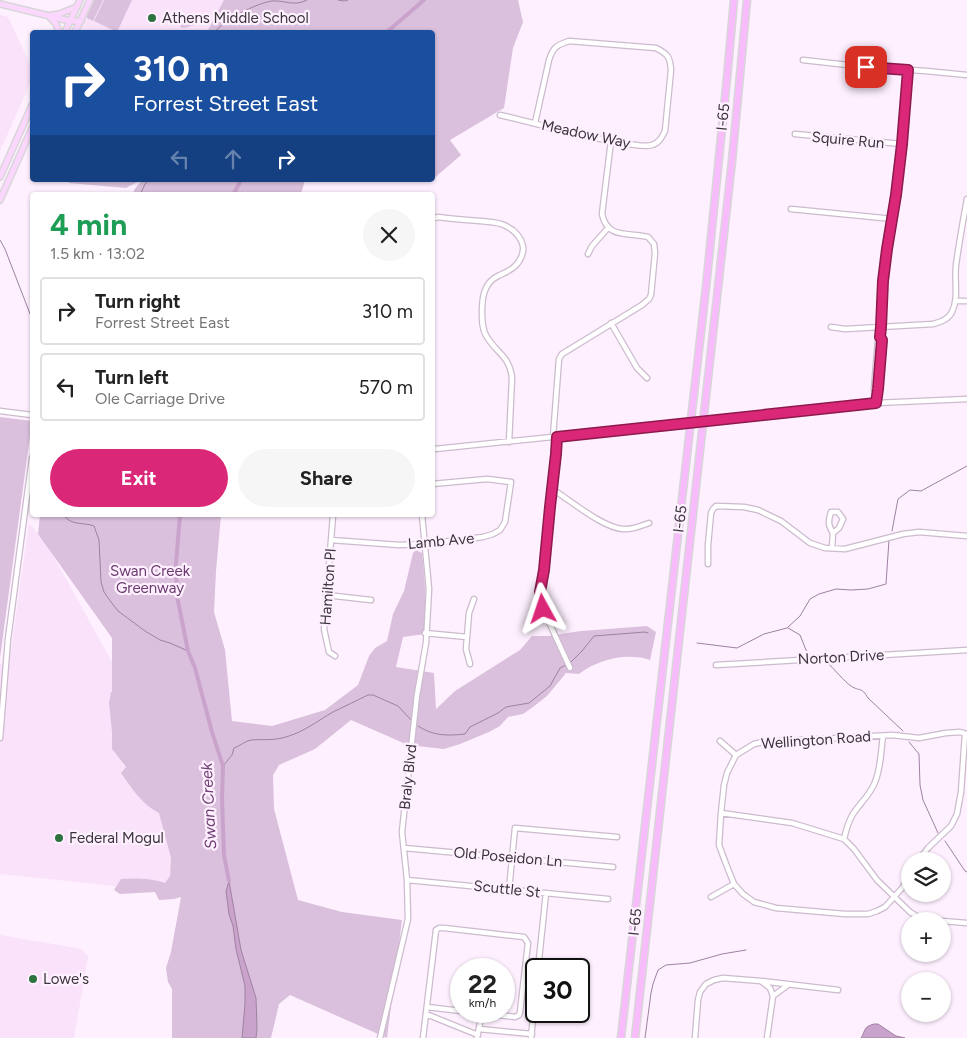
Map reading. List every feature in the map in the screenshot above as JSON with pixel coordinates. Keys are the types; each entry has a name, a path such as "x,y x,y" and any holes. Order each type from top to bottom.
{"highway":[{"name":"I-65","path":"621,1038 706,287 734,0"},
{"path":"635,1038 731,170 747,0"}],"main road":[{"path":"66,30 80,0"},
{"path":"76,30 90,0"},
{"path":"0,4 70,21 81,21"},
{"path":"48,16 60,14 77,6"},
{"path":"48,16 56,24 58,30"},
{"path":"0,177 30,110"},
{"path":"0,200 30,132"}],"street":[{"name":"Meadow Way","path":"500,115 611,141 643,146 652,145 661,140 665,131 671,61 665,53 656,48 569,41 559,44 552,51 535,123"},
{"path":"803,60 967,75"},
{"path":"876,403 874,389 885,265 893,219 902,144 908,70"},
{"name":"Squire Run","path":"795,134 902,144"},
{"path":"570,668 543,609 540,592 556,454 555,437 559,359 562,354 649,299 655,253 654,244 648,237 614,232 608,228 604,221 602,214 611,141"},
{"path":"830,327 845,329 933,324 942,322 950,316 956,300 956,266 965,226 967,200"},
{"path":"791,209 893,219"},
{"path":"435,218 506,225 517,233 521,241 523,250 515,266 491,280 485,288 482,310 483,328 486,336 507,361 511,369 509,442"},
{"path":"588,254 592,246 608,228"},
{"path":"956,300 967,301"},
{"path":"611,323 637,368 647,378"},
{"path":"435,449 876,403 967,399"},
{"path":"0,411 30,415"},
{"path":"0,738 3,662 30,472"},
{"name":"Lamb Ave","path":"331,540 399,545 426,544 483,537 500,530 505,522 511,482 487,479 435,484"},
{"path":"552,489 612,527 631,529 649,522"},
{"path":"708,564 711,513 712,509 716,506 744,507 770,514 810,543 825,548 845,549 903,534 919,532 967,536"},
{"path":"832,548 834,533 840,528 843,519 838,512 831,512 828,520 830,528 834,533"},
{"name":"Hamilton Pl","path":"332,517 324,629 330,652 335,656"},
{"path":"422,517 426,544"},
{"name":"Braly Blvd","path":"380,1038 408,920 402,832 417,694 426,643 429,589 426,544"},
{"path":"326,595 371,600"},
{"path":"470,664 466,649 469,613 474,599"},
{"path":"426,633 467,637"},
{"name":"Norton Drive","path":"716,664 967,650"},
{"name":"Wellington Road","path":"736,755 754,744 763,742 883,736 919,738 946,733 966,734 961,792 957,814 951,826 925,852"},
{"path":"844,840 847,826 854,813 875,783 883,736"},
{"path":"720,741 736,755 727,773 724,786 719,845 734,884 743,894 754,902 776,908 859,915 885,907 901,889"},
{"path":"721,812 792,823 844,840 854,849 877,880 910,912"},
{"path":"509,890 515,828 617,837"},
{"name":"Old Poseidon Ln","path":"404,848 613,867"},
{"name":"Scuttle St","path":"406,880 608,899"},
{"path":"711,897 734,884"},
{"path":"539,958 546,893"},
{"path":"951,922 967,923"},
{"path":"423,1038 436,930 440,928 524,937 528,943 520,1012 515,1017"},
{"path":"695,1038 700,992 706,984 714,980 723,978 838,990"},
{"path":"762,982 770,988 774,996"},
{"path":"767,1038 770,1010 774,996 789,984"},
{"path":"426,1007 450,1010"},
{"path":"426,1014 477,1037 480,1023"},
{"path":"479,1029 531,1036 532,1023"}],"shaded area":[{"name":"Athens Middle School","path":"94,0 233,0 212,30 80,30"},
{"path":"0,15 8,17 30,64 30,84 0,151"},
{"path":"29,523 45,541 112,662 112,749 160,815 182,893 0,874 0,664 9,664"},
{"path":"229,881 241,950 256,998 256,1038 242,1038 245,986 229,914 226,891"},
{"path":"0,935 82,949 88,957 74,1038 0,1038"},
{"path":"878,1024 896,1036 905,1038 861,1038 866,1028"}],"green space":[{"path":"94,0 103,0 93,21 87,18 87,16"},
{"path":"104,0 132,0 118,30 113,30 94,21"},
{"path":"224,0 518,0 523,22 513,48 504,108 450,140 461,155 435,177 435,30 208,30"},
{"path":"191,15 204,22 184,28 180,27 184,19 187,20"},
{"path":"69,182 137,182 126,188"},
{"path":"140,182 304,182 301,192 134,192"},
{"path":"0,417 30,421 30,436 0,658"},
{"name":"Swan Creek Greenway","path":"40,517 221,517 214,612 225,650 232,721 272,726 325,710 358,685 369,656 375,648 387,641 393,614 404,591 413,553 416,550 422,553 426,614 425,634 403,637 396,667 434,673 436,709 455,691 520,650 532,636 647,626 656,632 650,660 632,657 613,658 595,664 579,674 566,673 547,696 523,714 508,717 500,726 460,744 444,749 408,745 351,720 315,749 279,765 273,775 274,809 298,900 342,912 402,920 387,1038 290,995 279,1004 271,1038 172,1038 172,989 168,982 166,968 171,952 181,897 159,900 155,892 120,894 114,890 121,879 154,880 165,883 170,876 171,858 159,813 142,801 129,784 121,773 126,767 112,749 109,703 112,692 112,638 38,534"}],"waterway":[{"path":"217,30 233,17 266,2 298,3 307,0"},
{"path":"338,0 348,0"},
{"name":"Swan Creek","path":"389,30 424,0"},
{"path":"141,192 147,182"},
{"name":"Swan Creek","path":"235,192 240,182"},
{"path":"0,240 30,314"},
{"path":"892,531 898,499 910,490 921,491 967,466"},
{"path":"66,517 73,522 94,526 99,540 101,582 104,592 118,611 160,640 188,651"},
{"name":"Swan Creek","path":"180,517 176,564 177,596 188,651 195,668 223,766 224,855 229,881"},
{"path":"697,643 737,648 764,634 787,628 800,616 810,599 819,594 836,589 868,589 886,584 889,540"},
{"path":"788,628 800,635 808,655 821,656"},
{"path":"570,663 594,636 648,633"},
{"path":"827,662 849,684 864,692 903,731"},
{"path":"418,726 429,732 440,734 465,734 470,727 506,707 529,703 550,686 560,668 566,665"},
{"path":"223,766 232,755 234,748 247,741 279,739 295,734 368,695 373,695 398,706 412,721"},
{"path":"909,742 919,754 920,785 923,800 938,833"},
{"path":"945,841 967,872"},
{"path":"645,1038 651,993 658,970 666,965 690,963 722,954 746,950"}],"place":[{"name":"Athens Middle School","path":"152,18"},
{"name":"Federal Mogul","path":"59,838"},
{"name":"Lowe's","path":"33,979"}],"route":[{"path":"543,609 540,592 544,570 557,437 876,403 882,340 880,337 883,281 896,195 908,70 866,67"}]}
